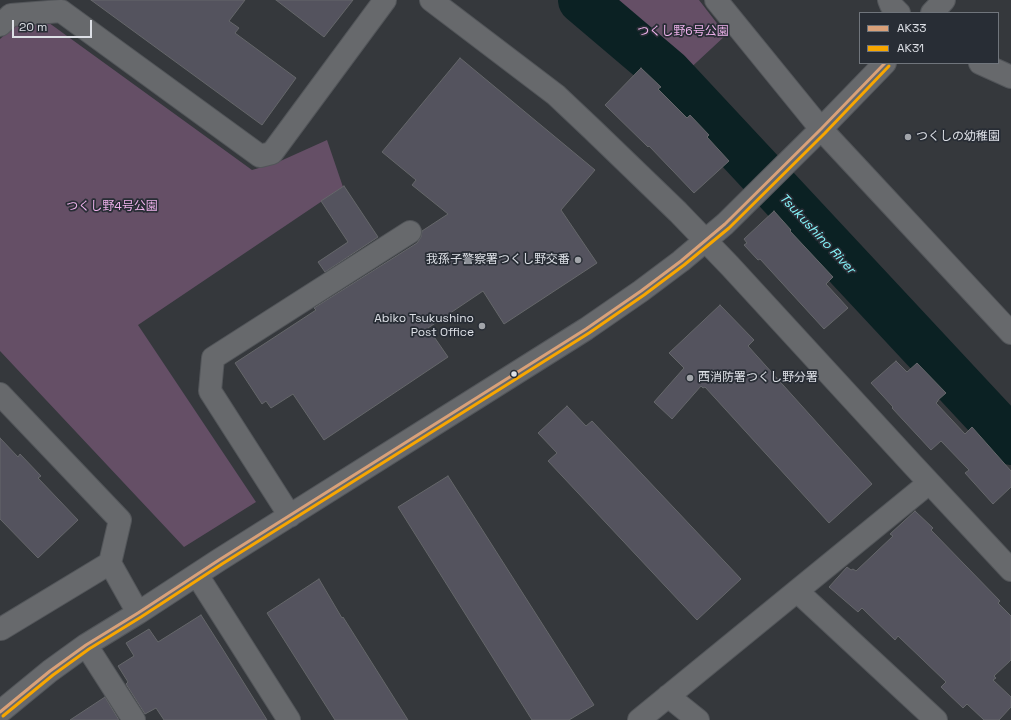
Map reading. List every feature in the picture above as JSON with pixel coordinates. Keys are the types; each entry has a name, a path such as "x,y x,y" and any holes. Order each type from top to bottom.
{"street":[{"path":"0,26 11,14 60,11 260,156 272,153 385,0"},
{"path":"431,0 556,95 678,212 1011,570"},
{"path":"716,0 821,129 1011,333"},
{"path":"889,0 891,5 898,12"},
{"path":"933,12 944,0"},
{"path":"0,712 50,671 86,645 586,330 681,261 725,224 884,64"},
{"path":"982,64 1011,76"},
{"path":"290,516 210,391 213,358 410,232"},
{"path":"0,394 120,520 110,563 138,613"},
{"path":"639,720 929,483"},
{"path":"0,628 1,629 110,563"},
{"path":"197,575 289,720"},
{"path":"797,591 936,720"},
{"path":"86,645 134,720"},
{"path":"0,693 50,671"},
{"path":"668,696 698,720"}],"green space":[{"name":"つくし野6号公園","path":"599,0 699,0 726,35 684,74"},
{"name":"つくし野4号公園","path":"45,20 252,170 276,163 327,140 343,187 138,325 256,502 184,547 0,351 0,39 17,24"}],"building":[{"path":"91,0 245,0 229,21 239,28 235,33 296,78 262,125"},
{"path":"276,0 353,0 324,37"},
{"path":"460,58 595,170 561,210 597,263 504,324 483,291 428,328 448,357 324,440 293,394 271,408 266,401 262,404 235,363 316,310 314,308 417,243 421,237 422,231 448,214 412,185 416,180 382,152"},
{"path":"641,68 661,87 658,89 687,118 690,115 709,135 707,137 729,161 694,193 649,146 648,147 605,105"},
{"path":"344,186 378,237 325,272 318,262 348,242 321,201"},
{"path":"774,211 791,230 790,231 833,277 826,284 848,308 824,329 760,259 758,260 744,245 747,243 744,239"},
{"path":"720,305 754,340 748,346 872,484 829,523 705,387 703,388 701,386 672,419 654,402 684,368 669,353"},
{"path":"896,361 907,372 917,363 946,393 936,403 965,434 972,427 1011,471 1011,487 993,504 965,473 969,470 941,441 931,450 871,383"},
{"path":"567,406 586,426 592,421 741,579 697,620 548,461 557,453 538,433"},
{"path":"0,438 18,457 20,454 41,476 38,478 78,520 38,558 0,519"},
{"path":"448,476 594,705 569,720 532,720 398,507"},
{"path":"915,511 933,528 931,530 1000,601 998,603 1011,616 1011,660 994,676 996,678 993,680 1011,697 1011,707 999,720 984,720 967,704 963,708 941,687 946,682 898,636 895,640 862,608 858,612 829,587 847,567 856,571 893,536 890,534"},
{"path":"319,579 342,618 343,617 408,720 335,720 267,613"},
{"path":"201,615 267,720 164,720 156,708 145,714 126,684 128,682 118,666 134,656 126,643 149,629 158,642"},
{"path":"105,697 119,720 70,720"}],"waterway":[{"name":"Tsukushino River","path":"582,0 668,73 1011,441"}],"transit line":[{"name":"AK33","path":"0,712 50,671 86,645 586,329 641,291 681,261 725,224 884,64"},
{"name":"AK31","path":"3,716 53,675 89,649 589,333 644,295 684,265 729,228 825,133 889,66"}],"place":[{"name":"つくしの幼稚園","path":"908,137"},
{"name":"我孫子警察署つくし野交番","path":"578,260"},
{"name":"Abiko Tsukushino Post Office","path":"482,326"},
{"name":"西消防署つくし野分署","path":"690,378"}]}
